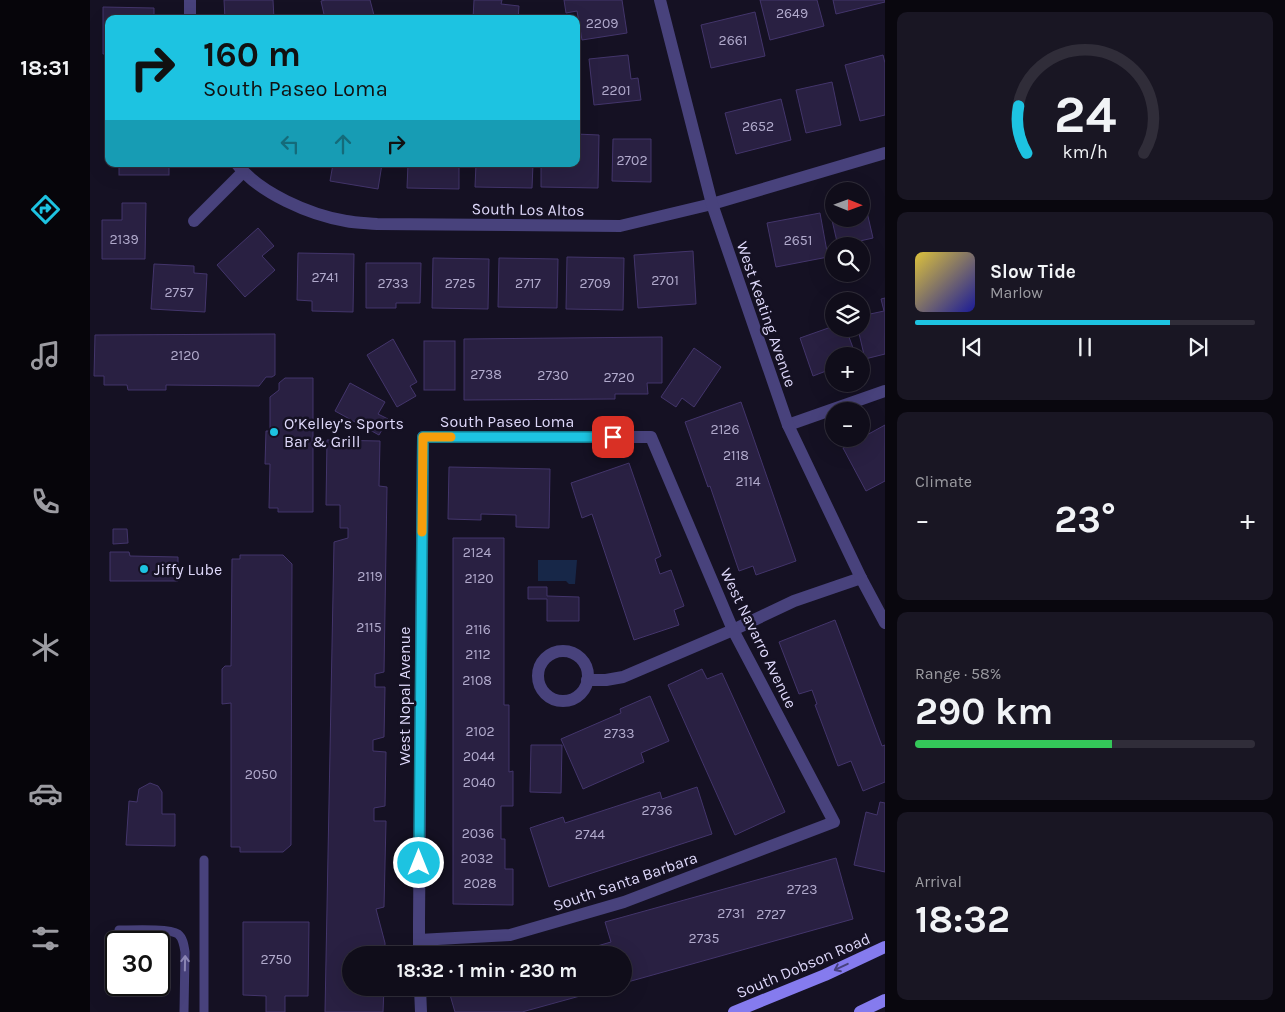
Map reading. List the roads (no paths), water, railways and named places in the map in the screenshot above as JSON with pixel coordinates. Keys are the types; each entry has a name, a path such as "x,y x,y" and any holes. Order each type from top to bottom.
{"main road":[{"name":"South Dobson Road","path":"734,1012 825,975 885,947"},
{"path":"860,1012 885,1000"}],"street":[{"path":"190,0 190,15"},
{"name":"West Keating Avenue","path":"660,0 712,204 788,425 861,578 885,623"},
{"name":"South Los Altos","path":"194,221 240,168 264,188 299,208 345,221 377,224 620,226 712,204 885,153"},
{"path":"788,425 885,391"},
{"name":"South Paseo Loma","path":"423,437 651,437"},
{"name":"West Nopal Avenue","path":"419,946 423,437"},
{"name":"West Navarro Avenue","path":"651,437 733,630 834,822"},
{"path":"587,680 606,680 623,677 733,630 794,601 861,578"},
{"name":"South Santa Barbara","path":"419,940 510,935 624,902 834,822"},
{"path":"420,996 420,1012"}],"lane":[{"path":"204,860 204,1012"},
{"path":"119,930 171,931 180,935 184,944 184,1012"}],"water":[{"path":"538,560 577,560 575,584 569,584 566,581 538,581"}],"place":[{"name":"O’Kelley’s Sports Bar & Grill","path":"274,432"},
{"name":"Jiffy Lube","path":"144,569"}]}
